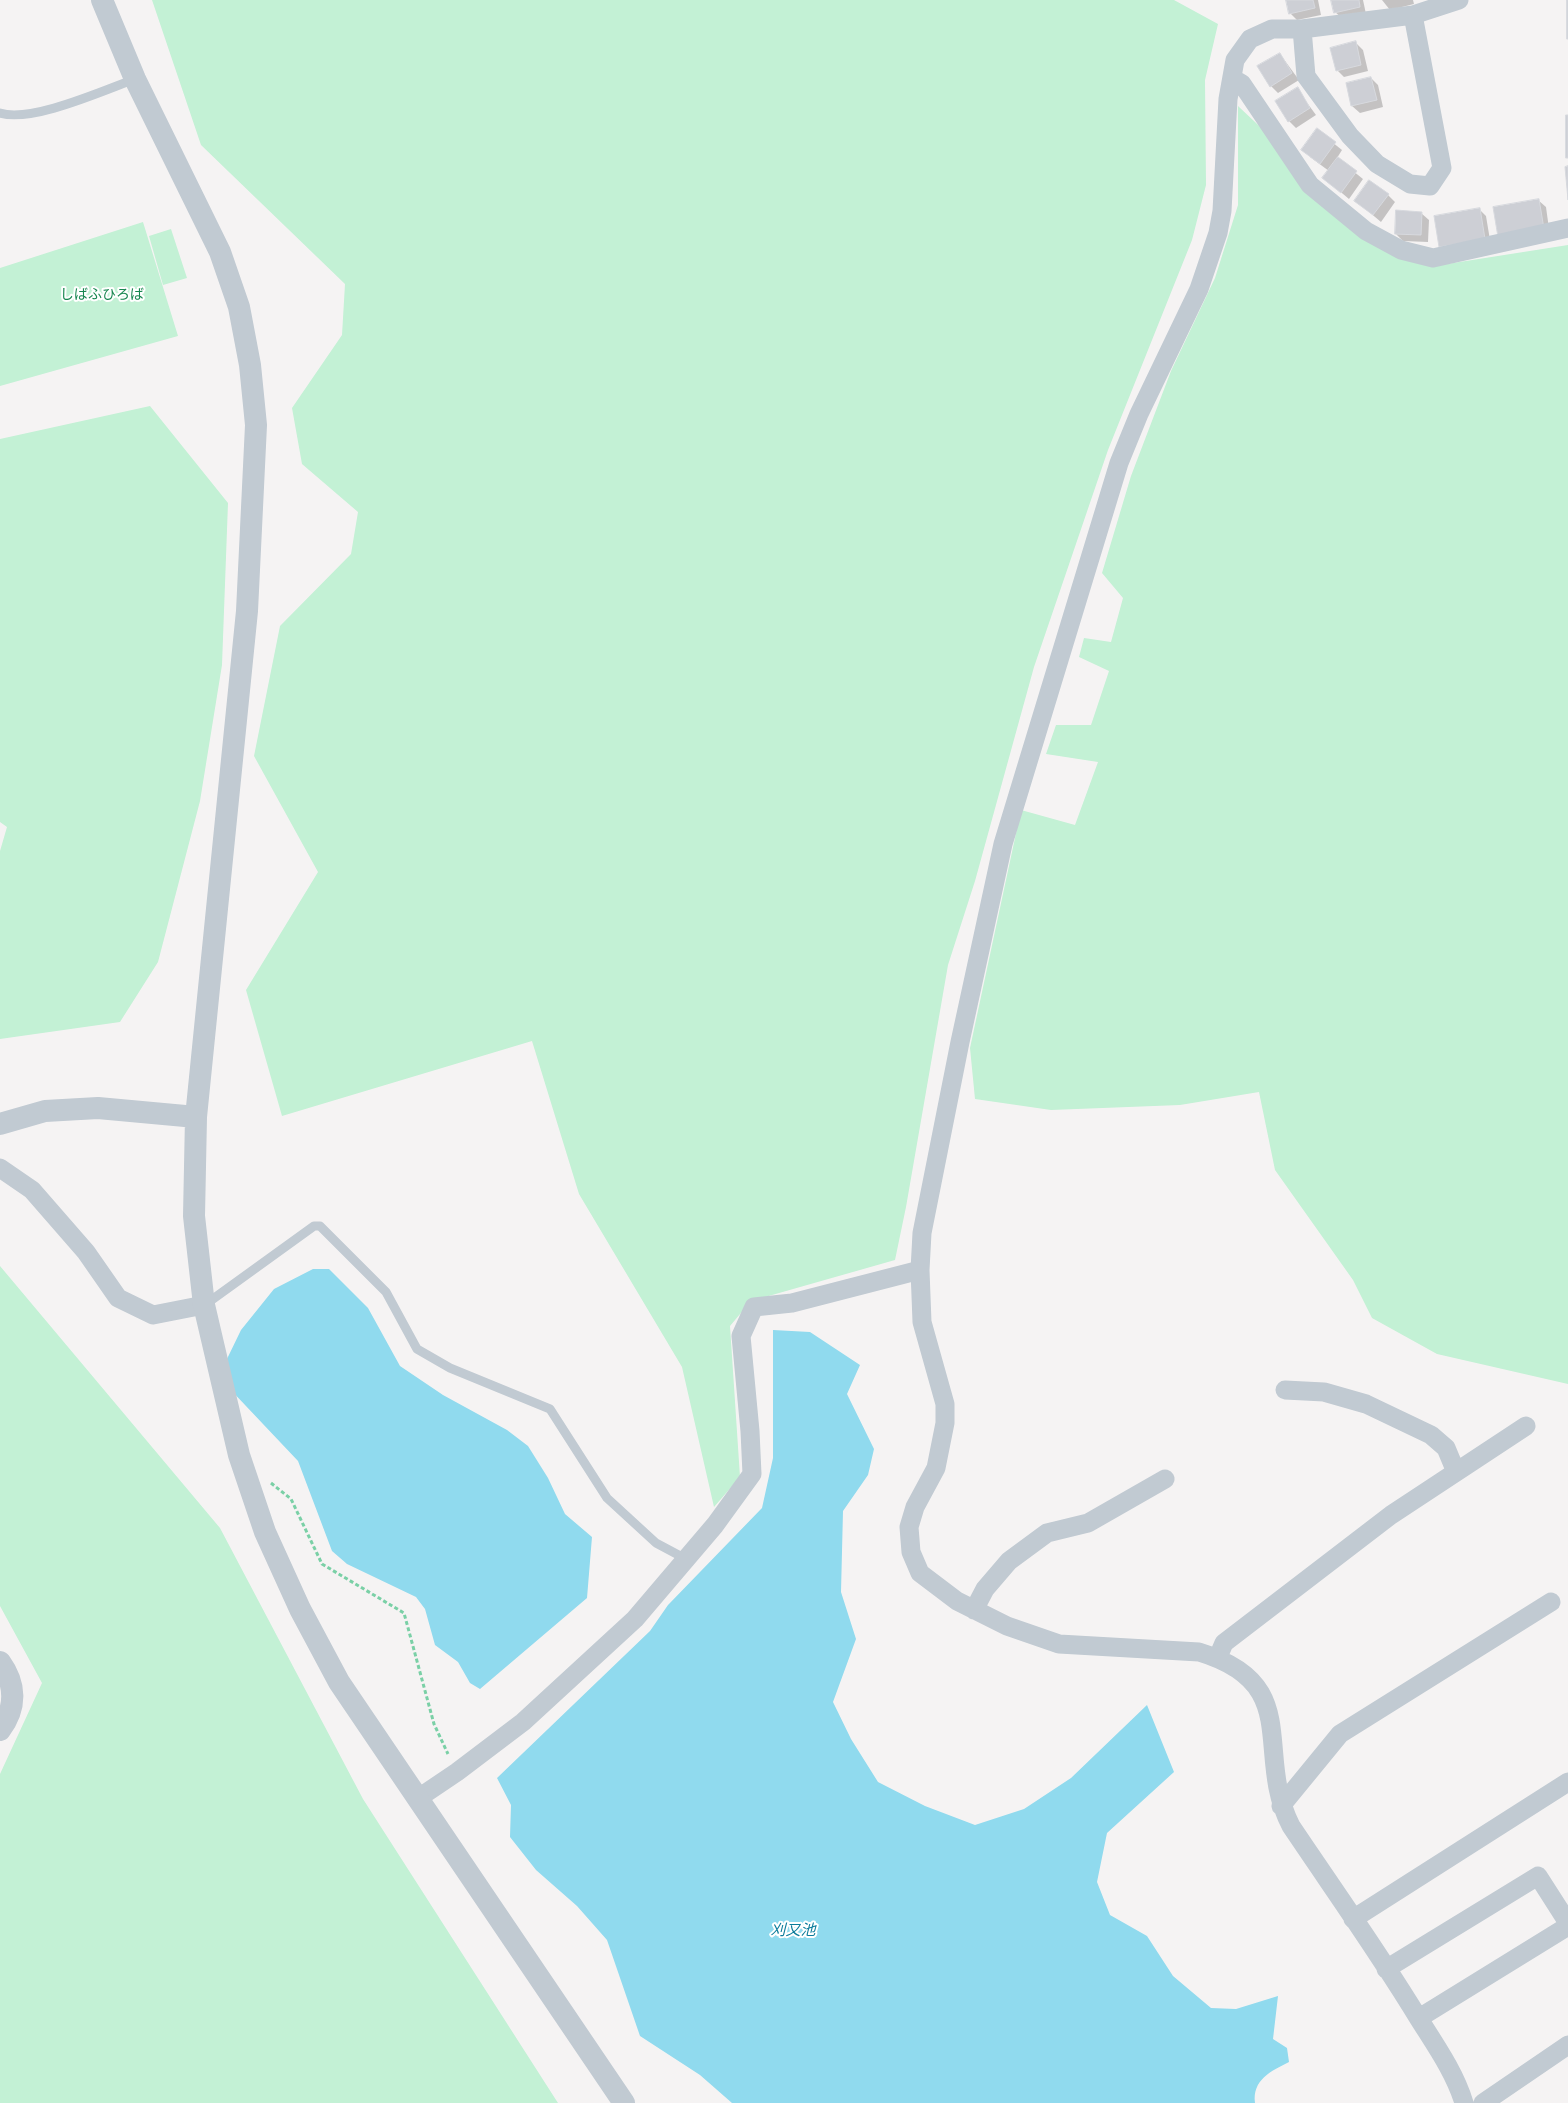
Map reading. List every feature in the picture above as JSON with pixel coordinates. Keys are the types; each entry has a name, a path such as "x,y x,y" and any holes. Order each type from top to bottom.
{"street":[{"path":"102,0 135,79 220,252 236,298 250,365 256,425 247,611 196,1117 194,1216 204,1305 239,1456 265,1532 300,1609 339,1682 624,2103"},
{"path":"1459,0 1412,14 1302,29 1272,29 1250,39 1235,60 1228,99 1222,211 1210,263 1119,463 1003,844 960,1042 922,1232 920,1270 922,1322 945,1404 945,1423 936,1468 915,1507 909,1527 908,1540 920,1573 957,1601 1007,1626 1059,1644 1199,1652 1218,1658 1236,1667 1253,1681 1265,1698 1271,1717 1281,1806 1291,1826 1419,2018 1446,2062 1464,2103"},
{"path":"1302,29 1306,76 1350,136 1377,164 1410,184 1430,186 1442,168 1412,14"},
{"path":"1232,78 1242,84 1310,185 1366,231 1401,250 1433,258 1568,228"},
{"path":"0,1124 45,1112 98,1108 196,1117"},
{"path":"0,1168 32,1190 86,1252 118,1298 153,1315 204,1305"},
{"path":"417,1799 457,1772 523,1722 635,1619 716,1525 752,1474 741,1336 754,1307 792,1303 920,1270"},
{"path":"1285,1390 1324,1392 1374,1408 1431,1435 1446,1448 1456,1472"},
{"path":"1218,1658 1224,1643 1391,1515 1526,1426"},
{"path":"974,1610 985,1589 1009,1561 1047,1533 1088,1523 1165,1479"},
{"path":"1281,1806 1340,1734 1551,1602"},
{"path":"0,1662 10,1676 14,1695 9,1718 0,1730"},
{"path":"1353,1919 1568,1782"},
{"path":"1386,1968 1538,1876 1568,1924 1419,2018"},
{"path":"1483,2103 1568,2045"}],"lane":[{"path":"0,113 10,116 30,115 135,79"},
{"path":"204,1305 314,1226 320,1226 386,1292 417,1349 450,1368 550,1409 607,1498 656,1543 686,1559"}],"path":[{"path":"269,1480 291,1499 322,1564 404,1613 434,1724 457,1772"}],"green space":[{"path":"152,0 1174,0 1218,24 1205,80 1206,185 1192,240 1108,450 1034,667 975,881 948,965 895,1260 751,1301 730,1326 740,1477 714,1507 682,1367 579,1194 532,1041 282,1116 246,990 318,872 254,756 280,626 351,554 358,512 302,464 292,408 342,335 345,284 201,145"},
{"path":"1238,106 1272,138 1305,189 1434,266 1568,245 1568,1384 1437,1354 1372,1318 1353,1280 1275,1170 1259,1092 1180,1105 1051,1110 975,1099 970,1048 1021,810 1075,825 1098,762 1046,754 1056,725 1091,725 1109,671 1079,657 1084,638 1111,642 1123,598 1102,573 1131,476 1171,371 1215,278 1238,205"},
{"name":"しばふひろば","path":"143,222 178,336 0,386 0,268"},
{"path":"171,229 187,278 163,285 149,236"},
{"path":"150,406 228,503 222,665 200,801 158,962 120,1022 0,1039 0,851 7,827 0,822 0,439"},
{"path":"0,1266 220,1528 363,1799 558,2103 0,2103 0,1774 42,1683 0,1606"}],"water":[{"path":"313,1269 329,1269 368,1308 400,1366 443,1395 507,1430 528,1446 548,1478 565,1514 592,1537 587,1598 480,1689 470,1683 458,1662 435,1645 425,1609 416,1597 347,1564 332,1551 298,1461 228,1387 226,1361 241,1330 274,1289"},
{"name":"刈又池","path":"773,1330 810,1332 860,1365 847,1394 874,1449 868,1475 843,1511 841,1592 856,1639 833,1702 851,1739 878,1782 925,1806 975,1825 1024,1809 1071,1778 1147,1705 1174,1772 1107,1833 1097,1882 1110,1915 1147,1936 1173,1976 1211,2008 1236,2009 1278,1996 1273,2039 1287,2048 1289,2062 1264,2077 1257,2088 1255,2103 732,2103 700,2075 640,2036 607,1940 577,1906 536,1870 510,1837 511,1805 497,1778 650,1631 668,1605 762,1508 773,1458"}],"building":[{"path":"1286,0 1313,0 1315,8 1289,14"},
{"path":"1331,0 1359,0 1360,7 1334,13"},
{"path":"1568,0 1568,39 1567,39"},
{"path":"1356,41 1361,65 1336,71 1330,48"},
{"path":"1280,53 1292,73 1270,87 1257,66"},
{"path":"1371,77 1377,100 1351,106 1346,83"},
{"path":"1298,87 1310,108 1288,122 1275,101"},
{"path":"1566,115 1568,115 1568,158 1566,158"},
{"path":"1317,128 1336,142 1320,164 1301,150"},
{"path":"1338,157 1357,171 1341,193 1322,178"},
{"path":"1568,166 1568,200 1565,167"},
{"path":"1369,180 1389,194 1373,215 1354,201"},
{"path":"1539,199 1544,229 1498,237 1493,207"},
{"path":"1480,208 1485,239 1439,247 1434,216"},
{"path":"1396,210 1422,212 1421,235 1395,234"}]}
